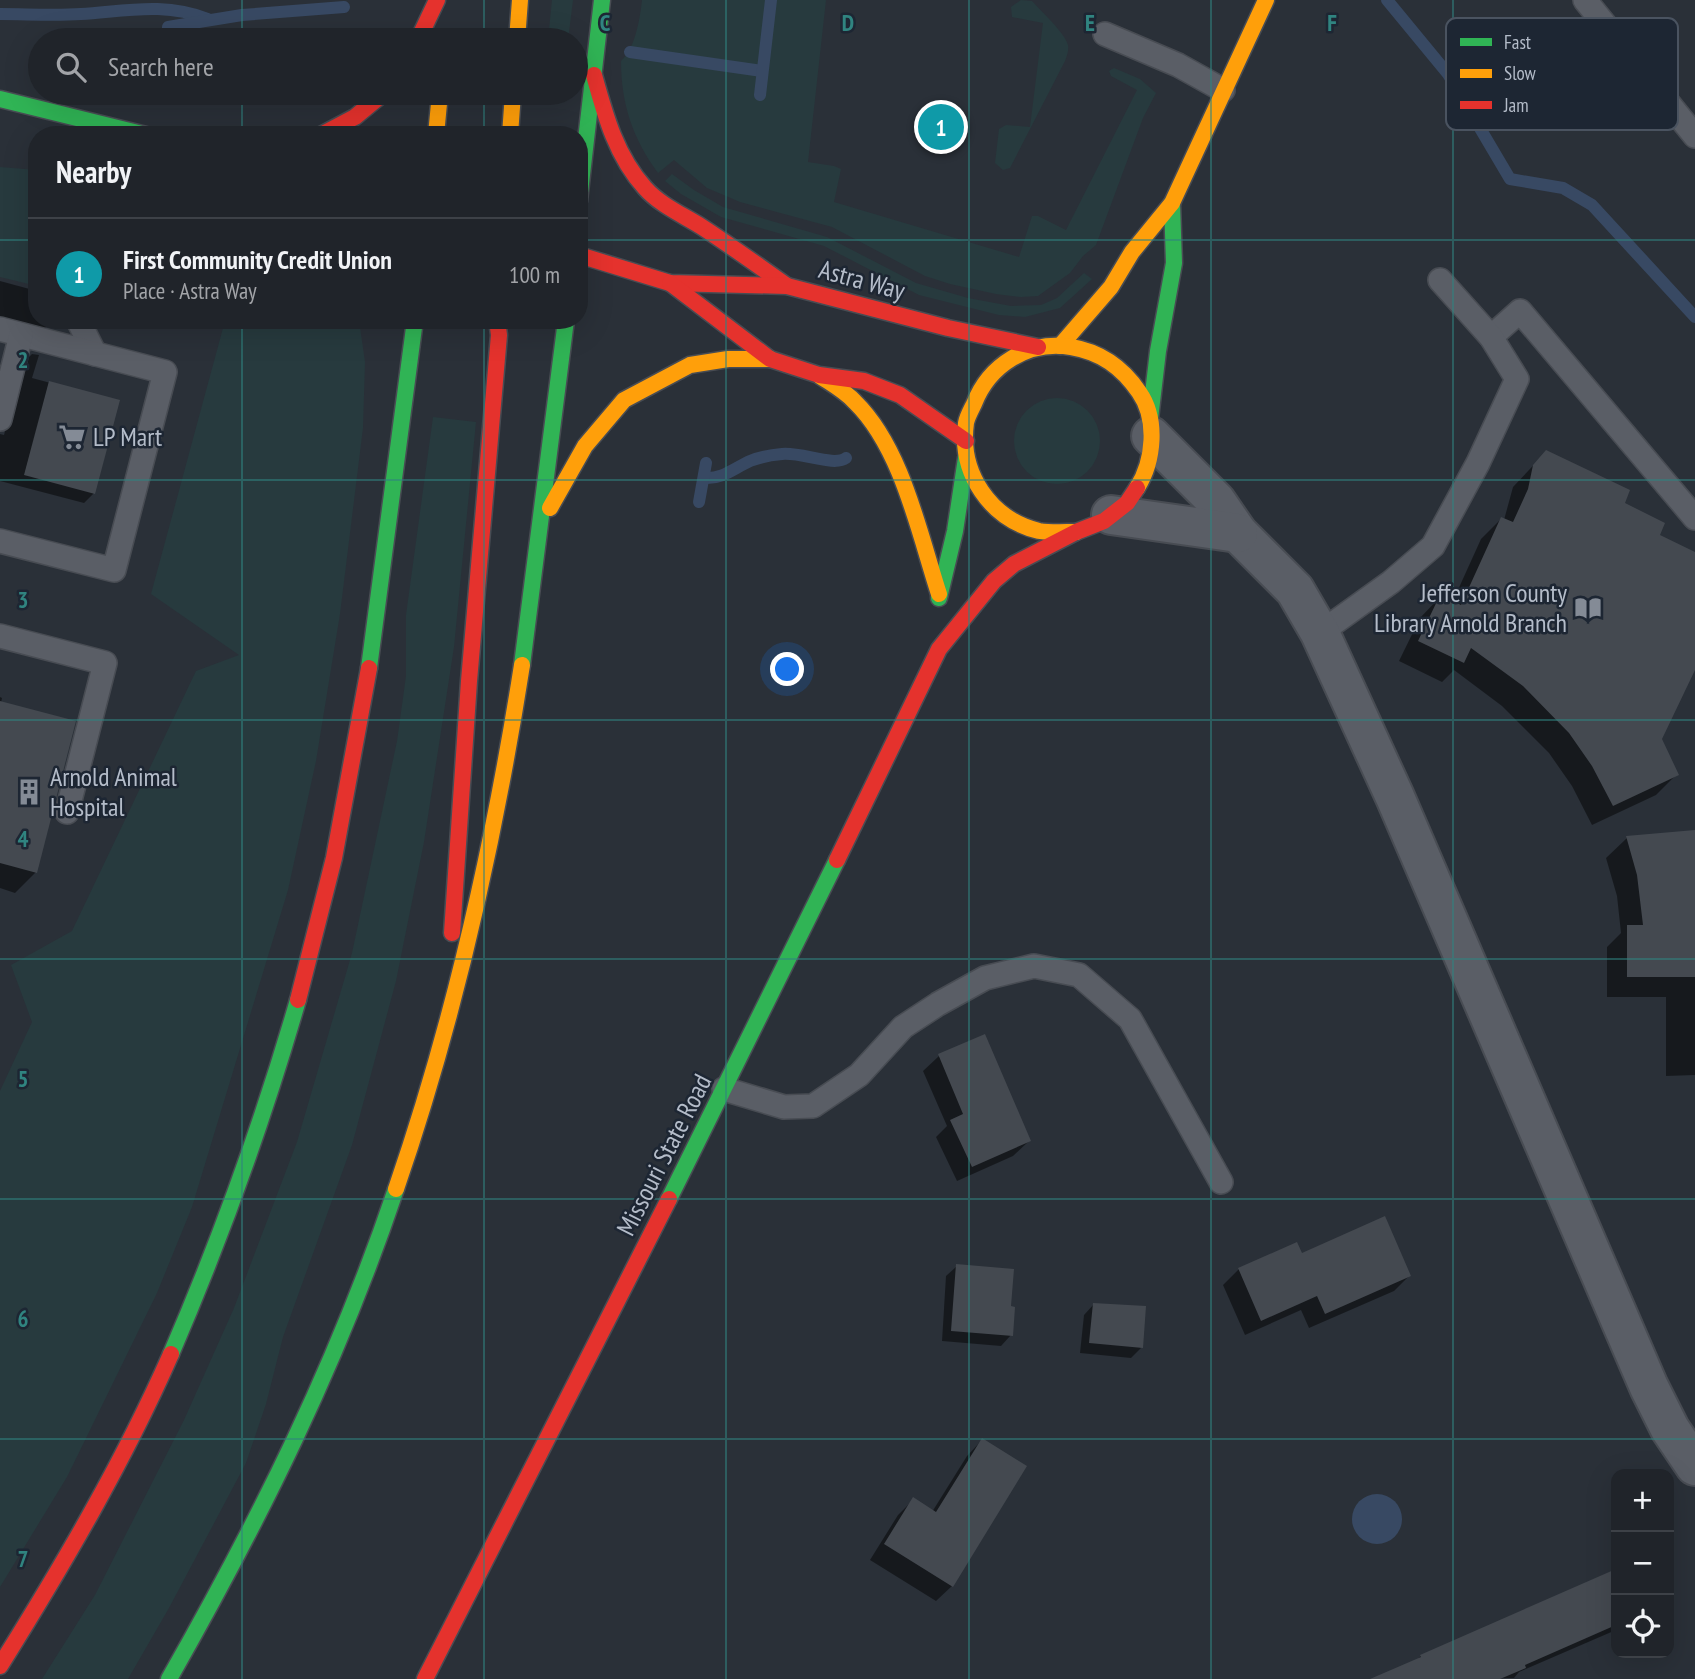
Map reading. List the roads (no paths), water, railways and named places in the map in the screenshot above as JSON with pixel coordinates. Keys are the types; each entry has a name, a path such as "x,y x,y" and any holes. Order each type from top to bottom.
{"main road":[{"path":"424,28 437,0"},
{"path":"518,28 520,0"},
{"path":"587,126 602,0"},
{"path":"1060,346 1111,287 1132,253 1172,203 1266,0"},
{"path":"593,75 607,124 622,156 643,186 661,204 700,225 787,286"},
{"path":"0,99 110,126"},
{"path":"340,126 373,105"},
{"path":"437,126 439,105"},
{"path":"511,126 512,105"},
{"path":"1150,428 1142,396 1128,376 1109,360 1087,350 1060,346 1038,347 1005,361 980,388 966,422 966,458 980,492 1006,518 1040,531 1076,532 1104,521 1127,503 1143,478 1151,449 1150,428 1158,351 1174,263 1172,203"},
{"name":"Astra Way","path":"588,258 670,283 787,286 948,328 1038,347"},
{"name":"Astra Way","path":"670,283 770,359 818,375 863,380 900,395 966,440"},
{"path":"0,1667 86,1523 151,1396 212,1255 258,1131 295,1012 333,859 360,722 382,581 414,329"},
{"path":"445,1037 469,681 498,329"},
{"path":"169,1679 206,1618 270,1495 329,1368 380,1240 445,1037 504,778 527,638 565,329"},
{"path":"542,522 585,446 624,400 690,365 729,359 770,359"},
{"path":"818,375 857,404 884,441 902,480 939,608"},
{"name":"Missouri State Road","path":"939,649 939,608 955,531 966,458"},
{"name":"Missouri State Road","path":"425,1679 724,1089 939,649 969,610 1004,572 1014,564 1076,532"}],"street":[{"path":"1150,428 1216,501 1238,533 1295,590 1320,633 1395,797 1649,1387 1670,1429 1695,1466"},
{"path":"1111,515 1238,533"}],"lane":[{"path":"1585,0 1600,18"},
{"path":"1105,34 1178,65 1223,90"},
{"path":"1678,115 1693,133"},
{"path":"1320,633 1391,582 1433,546 1478,463 1517,379 1491,337 1440,280"},
{"path":"1491,337 1520,311 1695,518"},
{"path":"82,329 95,354"},
{"path":"0,419 11,332 165,372 114,570 0,541"},
{"path":"0,636 105,663 67,812"},
{"path":"724,1089 784,1107 813,1106 859,1075 903,1027 938,1004 985,978 1034,966 1057,970 1079,975 1130,1019 1221,1182"}],"water":[{"path":"1377,1494 1394,1502 1402,1519 1394,1536 1377,1544 1360,1536 1352,1519 1360,1502"}],"waterway":[{"path":"760,95 771,0"},
{"path":"1387,0 1446,72"},
{"path":"168,27 242,15 344,7"},
{"path":"0,14 71,15 161,9 208,19"},
{"path":"630,52 762,71"},
{"path":"1481,130 1510,179 1563,188 1592,205 1695,317"},
{"path":"705,478 723,475 750,461 774,455 790,454 834,461 846,458"},
{"path":"699,502 706,463"}],"place":[{"name":"First Community Credit Union","path":"941,127"},
{"name":"LP Mart","path":"72,437"},
{"name":"Jefferson County Library Arnold Branch","path":"1588,608"},
{"name":"Arnold Animal Hospital","path":"29,792"}]}
